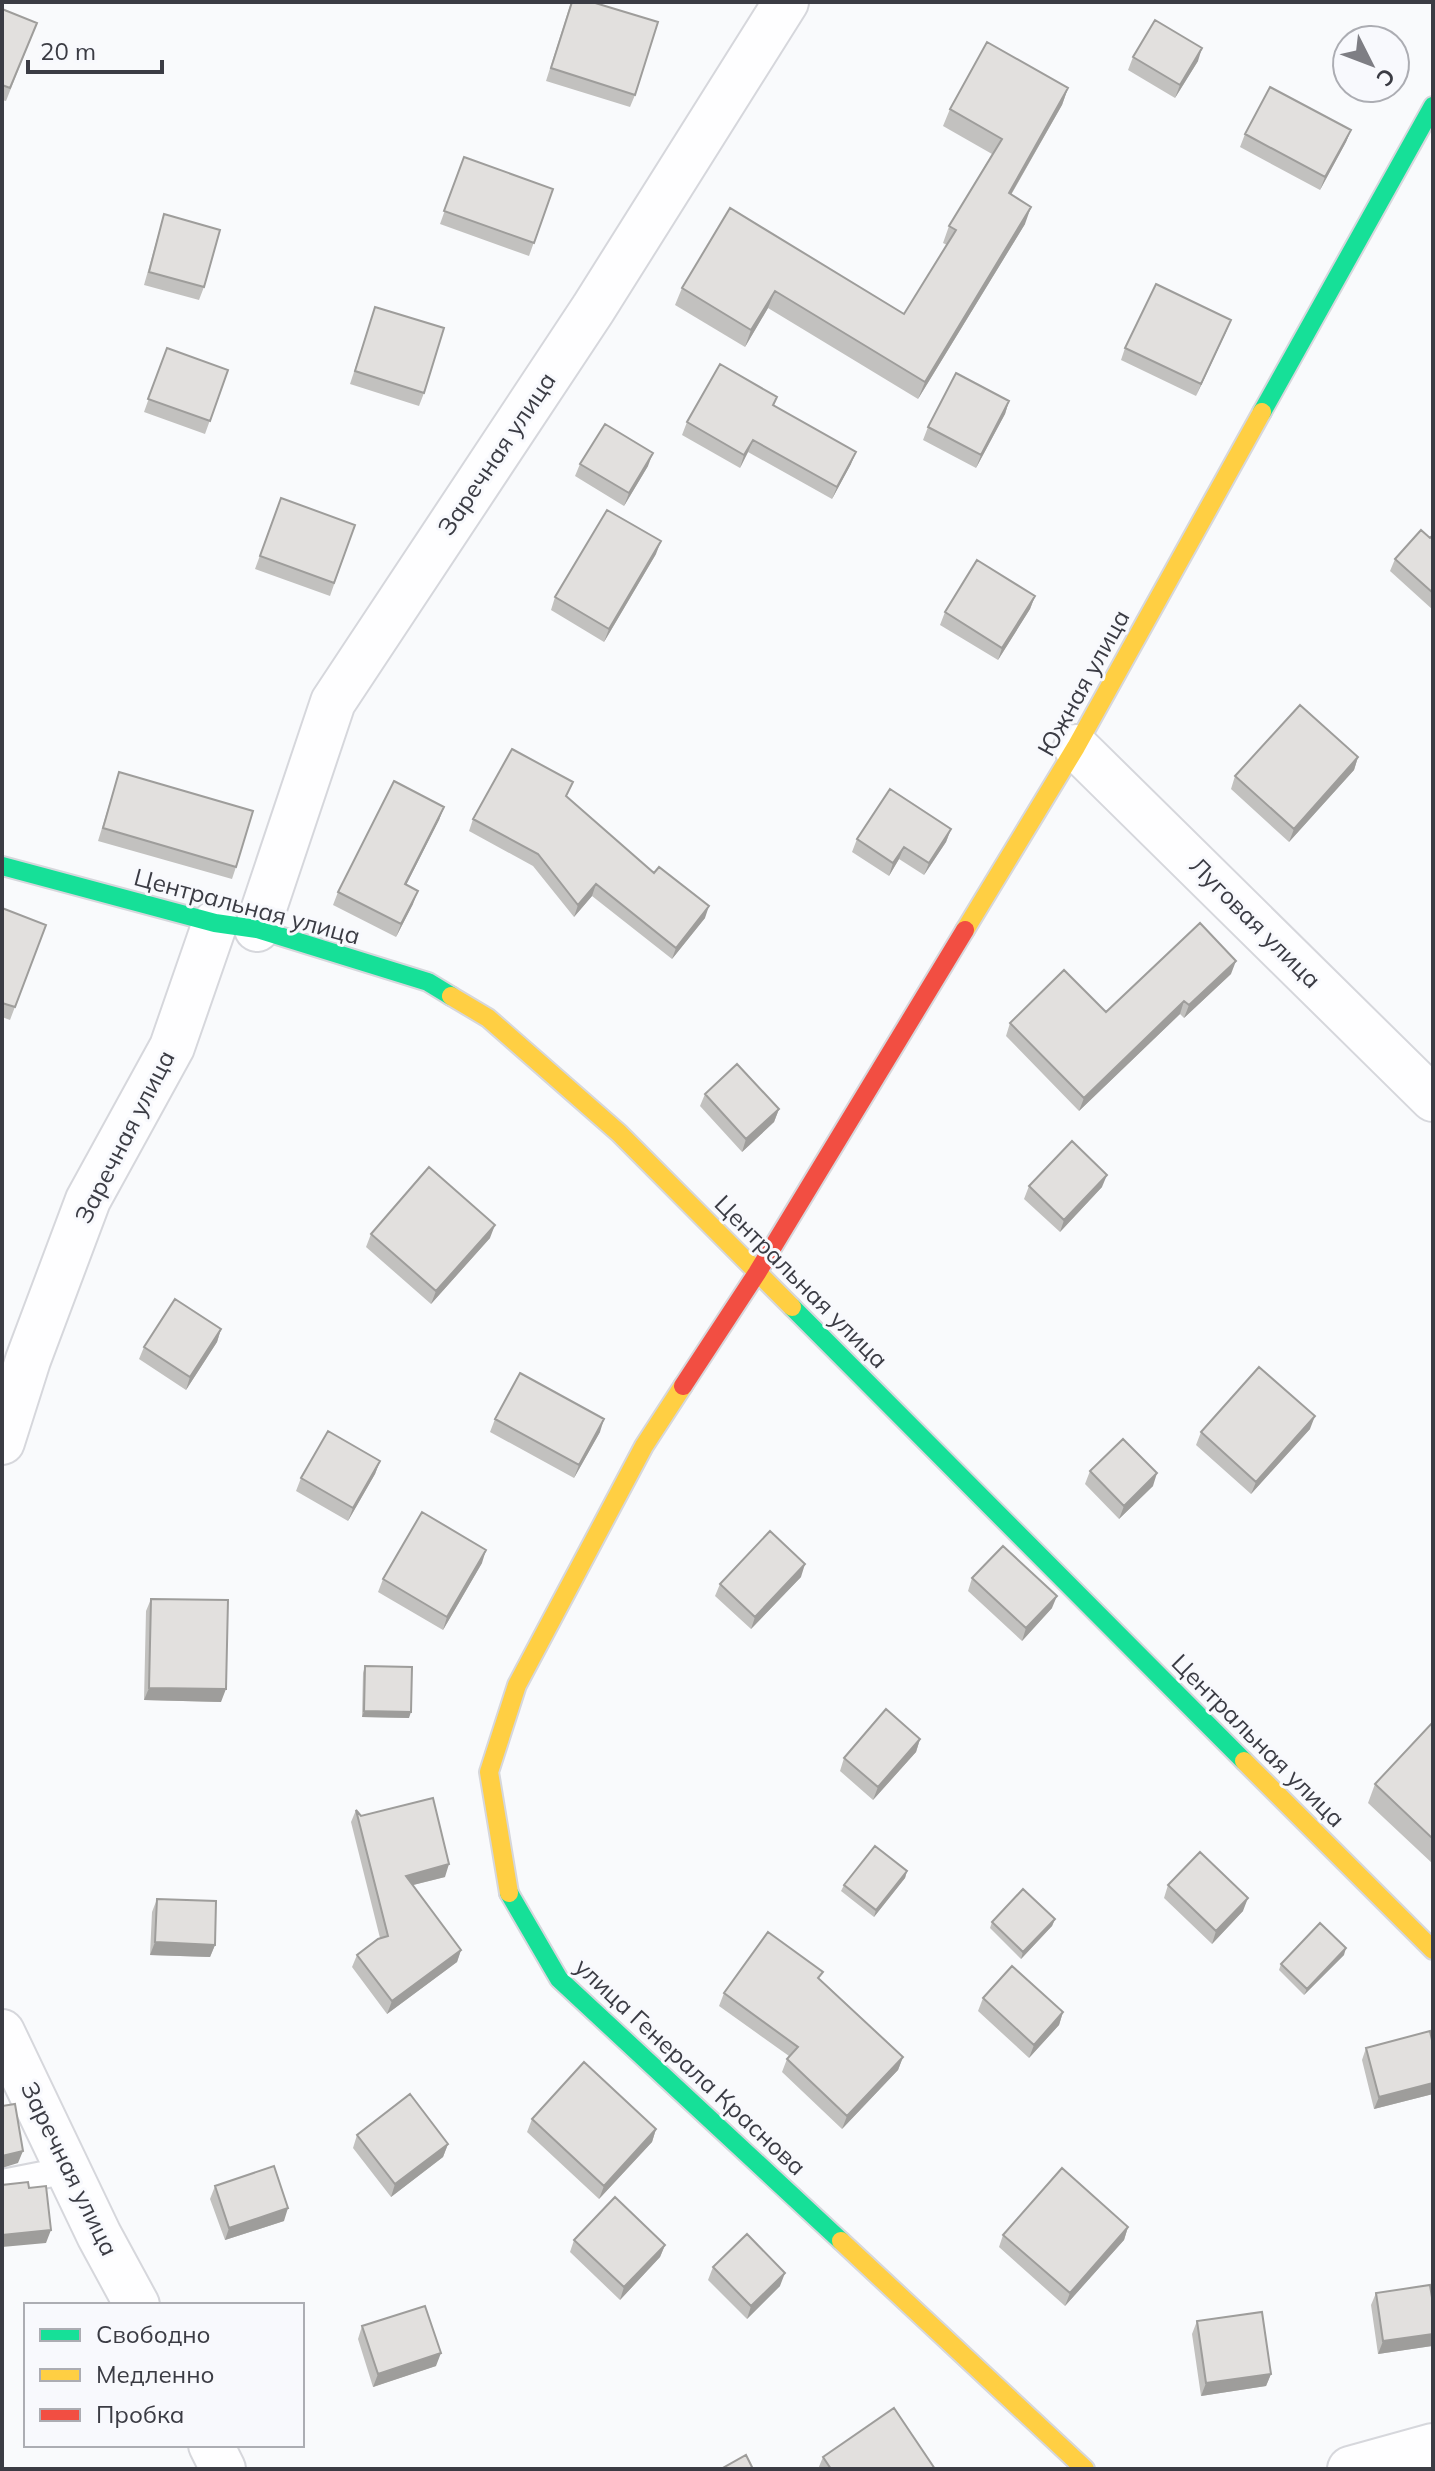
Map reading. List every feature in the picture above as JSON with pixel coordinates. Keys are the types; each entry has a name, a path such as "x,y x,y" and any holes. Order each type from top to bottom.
{"street":[{"name":"Заречная улица","path":"2,1442 28,1360 88,1200 236,926 333,702 593,309 786,2"},
{"name":"Южная улица","path":"757,1273 1076,747 1433,107"},
{"name":"Луговая улица","path":"1076,747 1433,1099"},
{"name":"Центральная улица","path":"2,866 236,926 428,982 488,1018 619,1133 1433,1950"},
{"name":"улица Генерала Краснова","path":"757,1273 644,1446 517,1685 489,1772 509,1894 559,1979 1085,2469"},
{"name":"Заречная улица","path":"2,2032 136,2303"},
{"path":"1350,2469 1433,2446"},
{"path":"212,2447 223,2469"}],"lane":[{"path":"2,2183 68,2170"}],"building":[{"path":"572,2 592,2 658,22 635,95 551,68"},
{"path":"2,9 37,23 10,88 2,85"},
{"path":"1155,20 1202,48 1180,85 1133,57"},
{"path":"987,42 1068,88 1009,193 1031,207 925,382 775,291 751,330 682,288 730,208 904,314 956,230 949,226 1002,139 950,109"},
{"path":"1270,87 1351,130 1325,177 1245,134"},
{"path":"464,157 553,189 534,243 444,211"},
{"path":"164,214 220,230 204,287 149,272"},
{"path":"1156,284 1231,320 1201,384 1125,348"},
{"path":"375,307 444,328 424,393 355,371"},
{"path":"167,348 228,370 210,421 148,399"},
{"path":"720,364 777,397 773,405 856,452 837,487 753,440 744,455 687,422"},
{"path":"956,373 1009,401 981,455 928,427"},
{"path":"605,424 653,453 629,493 580,464"},
{"path":"281,498 355,525 334,583 260,556"},
{"path":"607,510 661,541 609,629 555,597"},
{"path":"1421,530 1430,538 1433,535 1433,593 1395,559"},
{"path":"977,560 1035,596 1002,648 945,612"},
{"path":"1300,705 1358,757 1294,829 1235,776"},
{"path":"512,749 573,782 566,796 654,873 659,867 709,906 676,948 596,884 578,905 538,854 473,819"},
{"path":"119,772 253,811 236,867 103,828"},
{"path":"394,781 444,807 405,884 418,891 401,924 338,892"},
{"path":"890,789 951,829 929,863 904,847 893,863 857,839"},
{"path":"2,908 46,925 15,1007 2,1003"},
{"path":"1200,923 1236,961 1189,1005 1184,1001 1084,1098 1010,1023 1064,970 1106,1012"},
{"path":"737,1064 779,1109 746,1139 705,1094"},
{"path":"1072,1141 1107,1175 1064,1220 1029,1186"},
{"path":"429,1167 495,1225 436,1291 371,1234"},
{"path":"175,1299 221,1329 190,1377 144,1347"},
{"path":"1259,1367 1315,1416 1256,1482 1201,1432"},
{"path":"520,1373 604,1419 579,1465 495,1419"},
{"path":"328,1431 380,1461 353,1508 301,1478"},
{"path":"1123,1439 1157,1473 1124,1506 1090,1471"},
{"path":"422,1512 486,1550 447,1617 383,1579"},
{"path":"770,1531 805,1564 755,1617 720,1584"},
{"path":"1003,1546 1057,1596 1026,1628 972,1578"},
{"path":"151,1599 228,1600 226,1689 149,1688"},
{"path":"365,1666 412,1667 411,1712 364,1711"},
{"path":"886,1709 920,1739 878,1787 844,1758"},
{"path":"1433,1722 1433,1839 1375,1784"},
{"path":"433,1798 449,1864 406,1876 461,1950 392,2001 357,1955 378,1939 388,1936 356,1810 361,1816"},
{"path":"875,1846 907,1871 876,1910 844,1885"},
{"path":"1200,1852 1248,1898 1216,1931 1168,1885"},
{"path":"1023,1889 1055,1919 1023,1952 992,1922"},
{"path":"157,1899 216,1901 215,1945 155,1942"},
{"path":"1320,1923 1346,1948 1307,1989 1281,1964"},
{"path":"768,1932 823,1972 818,1978 903,2057 847,2116 787,2059 798,2047 724,1993"},
{"path":"1012,1966 1063,2012 1034,2045 983,1998"},
{"path":"1430,2031 1433,2083 1379,2097 1366,2048"},
{"path":"584,2062 656,2129 604,2186 532,2119"},
{"path":"410,2094 448,2144 395,2184 357,2135"},
{"path":"15,2104 23,2151 2,2156 2,2106"},
{"path":"274,2166 288,2208 229,2228 215,2186"},
{"path":"1062,2168 1128,2227 1070,2293 1003,2235"},
{"path":"28,2182 29,2188 46,2186 51,2230 2,2235 2,2185"},
{"path":"615,2197 665,2245 624,2287 574,2240"},
{"path":"747,2234 785,2273 751,2306 713,2267"},
{"path":"1430,2285 1433,2334 1383,2341 1376,2293"},
{"path":"425,2306 441,2353 378,2374 362,2326"},
{"path":"1262,2312 1271,2374 1206,2383 1197,2321"},
{"path":"894,2408 935,2469 831,2469 823,2457"},
{"path":"746,2455 753,2469 721,2469"}],"traffic: fast":[{"path":"1262,412 1433,106"},
{"path":"2,866 215,923 257,929 428,982 451,996"},
{"path":"792,1307 1244,1761"},
{"path":"509,1893 559,1979 841,2241"}],"traffic: slow":[{"path":"965,930 1076,747 1262,412"},
{"path":"451,996 488,1018 619,1133 792,1307"},
{"path":"509,1893 489,1772 517,1685 644,1446 683,1386"},
{"path":"1244,1761 1433,1950"},
{"path":"841,2241 1085,2469"}],"traffic: jam":[{"path":"683,1386 757,1273 965,930"}]}
